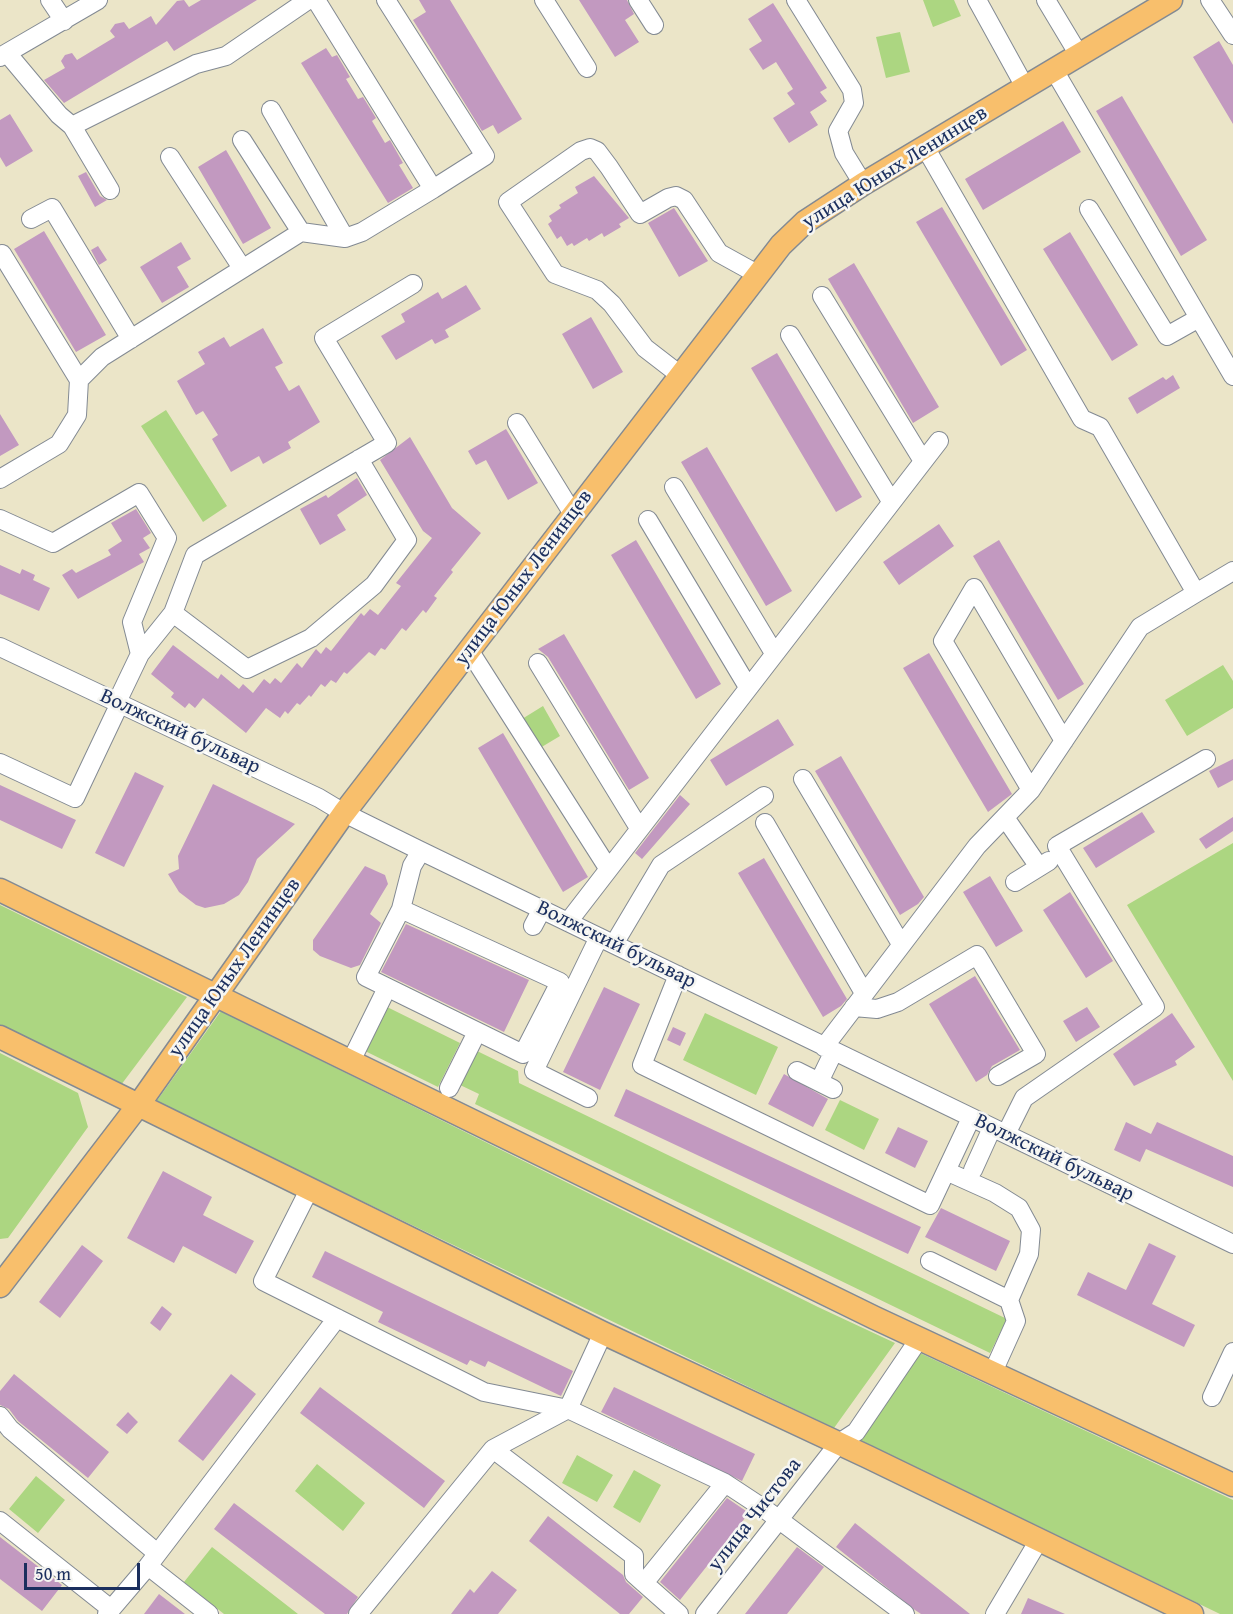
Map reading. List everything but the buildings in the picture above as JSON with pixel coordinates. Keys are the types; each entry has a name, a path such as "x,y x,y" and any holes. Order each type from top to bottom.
{"main road":[{"name":"улица Юных Ленинцев","path":"4,1272 140,1104 344,813 781,245 805,222 863,184 1170,0"},
{"path":"0,890 922,1340 1233,1485"},
{"path":"0,1037 603,1333 1192,1614"}],"street":[{"path":"50,0 64,21"},
{"path":"98,0 3,55 72,126 111,190"},
{"path":"72,126 196,64 226,56 308,0"},
{"path":"316,0 433,189"},
{"path":"80,380 102,357 301,232 345,238 362,232 485,156 386,0"},
{"path":"544,0 587,68"},
{"path":"638,0 654,25"},
{"path":"796,0 852,90 854,103 838,131 844,153 863,184"},
{"path":"977,0 1025,87"},
{"path":"1046,0 1079,55"},
{"path":"1210,0 1233,35"},
{"path":"1054,70 1233,376"},
{"path":"271,110 345,238"},
{"path":"242,140 301,232"},
{"path":"926,147 1083,419 1100,427 1196,593"},
{"path":"680,375 645,348 612,303 597,290 555,274 508,202 581,151 590,148 597,152 609,167 640,214 668,198 676,196 684,200 719,253 757,274"},
{"path":"170,157 242,268"},
{"path":"31,219 52,208 131,339"},
{"path":"1089,209 1167,336 1199,318"},
{"path":"0,479 59,444 77,416 80,380 2,254"},
{"path":"0,763 75,798 140,654 174,613 195,555 387,443 324,338 412,284"},
{"path":"822,296 923,461"},
{"path":"790,335 891,501"},
{"path":"517,423 573,514"},
{"path":"568,922 939,441"},
{"path":"174,613 247,669 311,638 374,585 406,540 359,459"},
{"path":"674,487 774,652"},
{"path":"0,519 52,543 139,493 167,538 132,622 140,654"},
{"path":"648,520 748,687"},
{"path":"797,1071 826,1086 829,1049 859,1000 977,846 1006,819 1031,790 1140,627 1233,571"},
{"path":"1031,790 943,641 974,588 1064,741"},
{"name":"Волжский бульвар","path":"0,647 319,798 421,852 1233,1244"},
{"path":"469,650 487,682 608,868"},
{"path":"538,663 639,828"},
{"path":"973,1170 1024,1098 1155,1007 1057,846 1206,759"},
{"path":"803,779 901,944"},
{"path":"588,1098 534,1071 607,940 661,865 764,796"},
{"path":"1006,819 1039,867"},
{"path":"765,823 859,1000 878,1009 898,1002 977,955 1036,1054 998,1077"},
{"path":"401,909 560,982 523,1054 366,977 401,909 412,866 421,852"},
{"path":"1015,882 1061,854"},
{"path":"533,926 542,909"},
{"path":"678,975 642,1065 930,1205 971,1118"},
{"path":"351,1061 387,988"},
{"path":"449,1088 477,1032"},
{"path":"946,1171 995,1192 1026,1217 1031,1230 1029,1254 1009,1300 1016,1321 993,1372"},
{"path":"310,1188 263,1281 484,1392 568,1409 725,1483 779,1520 905,1614"},
{"path":"930,1261 1009,1300"},
{"path":"0,1521 109,1611 153,1559 337,1318"},
{"path":"833,1441 845,1428 901,1344 898,1327"},
{"path":"358,1614 493,1449 568,1409 603,1333"},
{"path":"833,1441 856,1432 915,1345 922,1340"},
{"path":"1212,1397 1233,1352"},
{"path":"3,1429 153,1559 209,1614"},
{"name":"улица Чистова","path":"705,1614 779,1520 833,1441"},
{"path":"493,1449 634,1557 634,1574 680,1614"},
{"path":"644,1583 725,1483"},
{"path":"995,1614 1039,1540"}],"green space":[{"path":"923,0 954,0 961,16 933,27"},
{"path":"900,32 910,72 886,78 876,37"},
{"path":"166,410 227,506 203,522 141,426"},
{"path":"1223,665 1233,681 1233,708 1187,736 1165,700"},
{"path":"543,706 560,736 540,748 522,719"},
{"path":"1233,843 1233,1081 1127,905"},
{"path":"0,905 187,997 121,1085 0,1025"},
{"path":"383,1005 460,1043 438,1087 361,1049"},
{"path":"221,1011 895,1343 834,1428 156,1102"},
{"path":"705,1013 778,1047 756,1095 683,1060"},
{"path":"475,1050 518,1071 519,1083 1007,1319 990,1353 475,1104 479,1094 458,1084"},
{"path":"0,1053 78,1093 88,1127 8,1238 0,1239"},
{"path":"840,1100 879,1119 864,1150 825,1130"},
{"path":"920,1353 1233,1500 1233,1614 1220,1614 858,1439"},
{"path":"577,1455 613,1475 597,1502 562,1483"},
{"path":"317,1464 365,1503 343,1531 295,1491"},
{"path":"634,1470 661,1485 640,1523 613,1507"},
{"path":"36,1476 65,1500 38,1533 9,1509"},
{"path":"212,1547 298,1614 224,1614 184,1582"}]}
